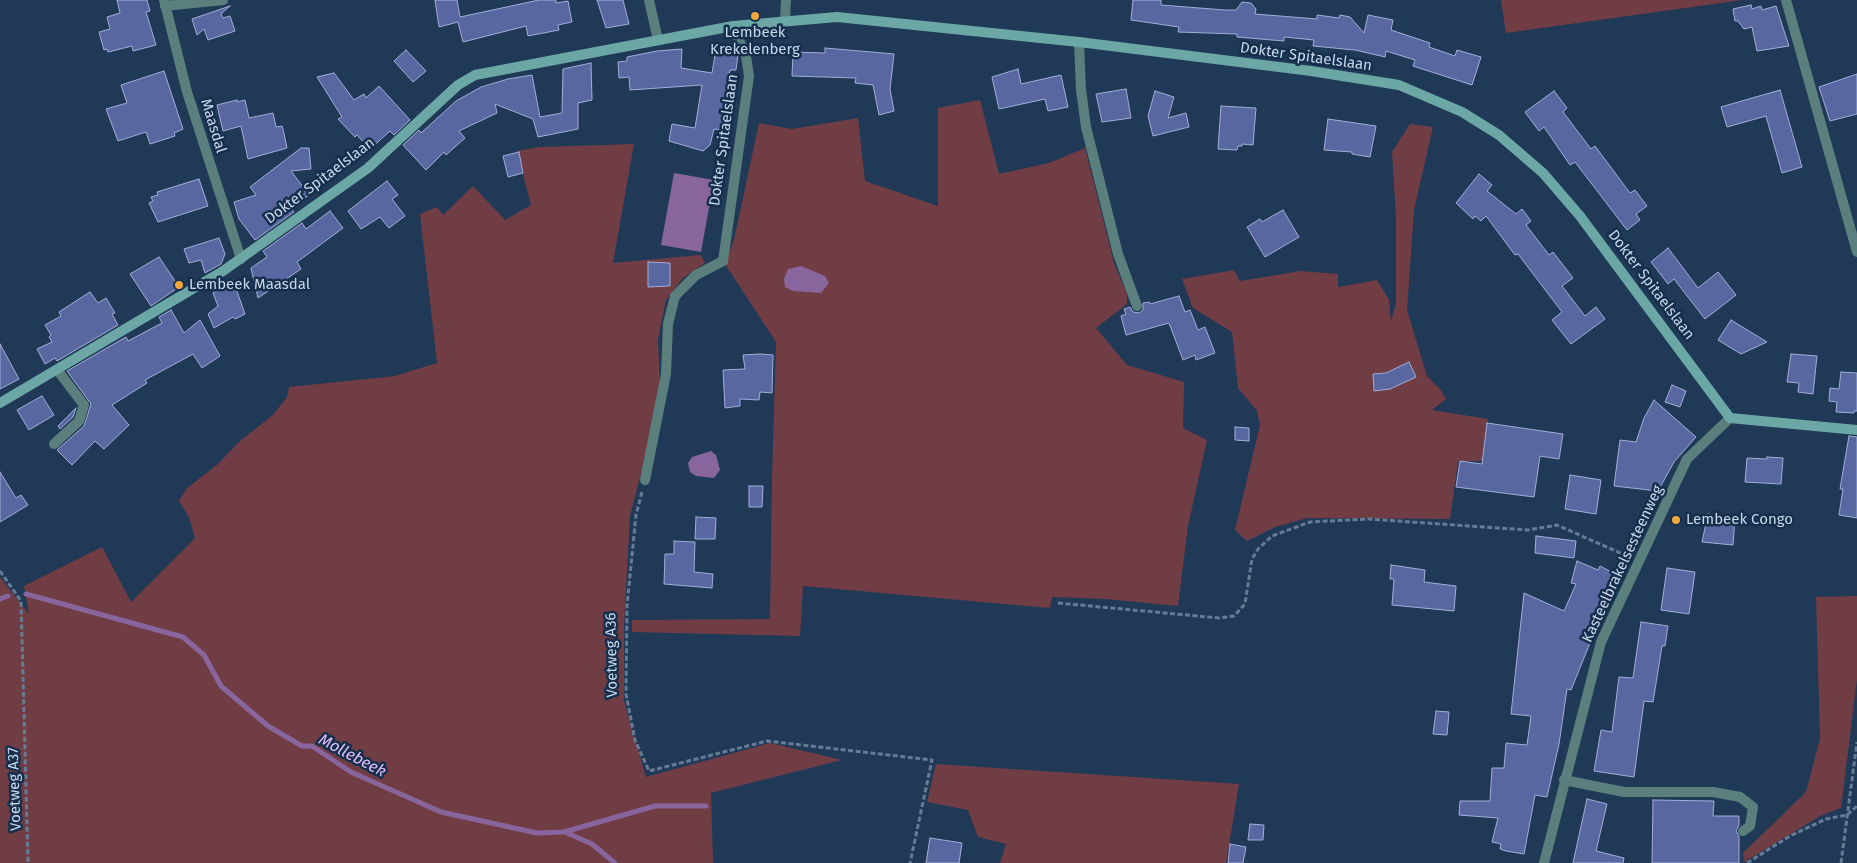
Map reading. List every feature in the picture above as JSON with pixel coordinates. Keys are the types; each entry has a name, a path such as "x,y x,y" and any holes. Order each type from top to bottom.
{"street":[{"path":"164,3 223,0"},
{"path":"649,0 658,40"},
{"path":"785,20 786,0"},
{"path":"1786,0 1857,252"},
{"name":"Maasdal","path":"164,3 187,92 241,258"},
{"name":"Dokter Spitaelslaan","path":"0,403 192,290 241,258 368,168 458,85 467,80 493,72 733,26 837,17 1079,42 1311,70 1399,85 1462,112 1500,134 1543,173 1580,216 1730,418"},
{"name":"Dokter Spitaelslaan","path":"645,480 666,374 668,324 675,296 696,275 722,261 749,76 746,56 733,26"},
{"path":"1079,42 1081,90 1086,127 1118,254 1137,306"},
{"path":"54,444 79,421 88,405 58,370"},
{"path":"1730,418 1857,430"},
{"name":"Kasteelbrakelsesteenweg","path":"1544,863 1564,780 1602,642 1687,459 1730,418"},
{"path":"1564,780 1624,792 1713,792 1740,797 1754,807 1750,826 1743,831"}],"path":[{"name":"Voetweg A36","path":"645,480 636,515 627,606 626,694 635,740 649,771 767,741 932,760 910,863"},
{"path":"1058,603 1219,618 1234,616 1245,604 1252,559 1258,549 1272,536 1310,522 1368,519 1528,530 1556,525 1640,561"},
{"name":"Voetweg A37","path":"0,571 21,601 28,863"},
{"path":"1841,863 1857,742"},
{"path":"1747,863 1790,836 1826,819 1847,815 1857,806"}],"shaded area":[{"path":"1501,0 1742,0 1506,33"},
{"path":"980,100 999,174 1049,163 1085,148 1114,263 1127,294 1127,304 1096,328 1127,365 1184,382 1183,428 1207,440 1188,526 1178,606 1107,599 1052,597 1050,608 803,586 800,636 632,632 632,620 770,619 776,342 725,264 734,240 759,123 792,129 858,118 865,181 938,206 938,108"},
{"path":"1410,124 1433,127 1414,210 1407,310 1427,376 1440,389 1446,399 1432,410 1488,419 1483,461 1458,461 1450,519 1307,518 1275,527 1247,541 1235,530 1260,425 1257,411 1238,388 1232,332 1193,308 1182,279 1234,270 1240,281 1301,271 1338,274 1338,287 1377,280 1389,300 1391,321 1396,304 1396,217 1392,152"},
{"path":"634,144 613,263 701,255 705,263 683,278 666,300 658,339 660,386 648,446 630,516 624,625 624,701 646,777 770,743 842,760 711,793 713,863 0,863 0,577 29,614 24,586 102,547 131,602 195,538 189,517 179,501 187,488 217,465 240,441 273,415 287,397 289,387 395,376 437,363 420,214 437,207 443,215 473,186 505,220 531,205 517,151 540,147"},
{"path":"674,173 714,180 701,252 661,245"},
{"path":"801,266 825,276 829,283 821,293 793,291 785,287 784,279 788,269"},
{"path":"711,451 716,455 720,470 714,478 696,476 690,472 688,463 692,457"},
{"path":"1857,596 1857,679 1841,808 1822,815 1744,862 1743,853 1806,792 1820,738 1816,597"},
{"path":"936,764 1239,784 1226,863 1000,863 1006,844 978,837 968,810 927,802"}],"building":[{"path":"117,0 147,0 150,11 146,12 156,45 133,51 132,46 108,52 107,49 104,50 99,32 110,29 107,17 120,13"},
{"path":"435,0 457,0 460,17 539,0 556,0 556,3 568,1 572,22 558,25 559,30 528,36 526,26 463,42 458,22 439,27"},
{"path":"597,0 623,0 629,24 606,28"},
{"path":"1133,0 1161,0 1161,5 1225,10 1236,10 1242,2 1251,3 1256,9 1255,14 1317,19 1317,15 1339,18 1340,15 1350,17 1364,33 1368,15 1393,20 1391,30 1430,43 1429,47 1455,56 1457,50 1481,57 1472,85 1413,66 1415,60 1386,51 1385,57 1355,50 1313,46 1314,40 1284,37 1284,41 1237,37 1237,34 1178,32 1179,27 1131,20"},
{"path":"1751,5 1752,9 1761,6 1762,10 1776,6 1789,46 1757,51 1752,27 1744,29 1738,21 1735,21 1733,9"},
{"path":"230,6 221,14 223,18 230,16 235,31 208,40 204,29 197,35 192,19"},
{"path":"717,44 732,46 733,54 738,55 736,70 730,70 729,77 738,78 737,84 728,84 721,130 714,129 710,145 703,151 669,141 672,124 695,128 702,85 630,90 629,77 619,78 618,62 627,61 627,57 657,51 682,49 681,68 712,73"},
{"path":"825,48 894,54 890,89 894,111 879,115 873,85 855,83 856,78 792,76 793,52 825,53"},
{"path":"406,50 426,71 413,82 394,61"},
{"path":"591,63 592,100 578,103 578,129 538,137 533,119 495,104 497,113 459,131 465,138 446,155 444,152 426,170 403,145 419,130 421,133 456,101 481,87 508,79 532,75 540,117 562,113 563,69"},
{"path":"1018,69 1021,84 1061,75 1068,107 1048,111 1045,99 999,109 992,77"},
{"path":"164,71 183,129 174,133 175,136 150,144 146,132 118,141 106,109 127,103 121,85"},
{"path":"334,73 354,100 364,94 366,98 379,86 410,120 394,135 390,131 370,149 357,135 355,137 338,119 342,117 317,77"},
{"path":"1857,74 1857,114 1830,121 1819,87"},
{"path":"1126,89 1131,118 1102,122 1096,94"},
{"path":"1780,90 1802,167 1782,173 1766,116 1727,127 1721,107"},
{"path":"1155,91 1174,97 1168,118 1186,113 1189,127 1153,136 1148,116"},
{"path":"1554,91 1567,108 1563,112 1591,149 1595,146 1630,193 1635,190 1647,206 1636,214 1640,220 1627,230 1575,162 1570,165 1544,127 1539,131 1525,112"},
{"path":"237,100 237,102 245,100 249,118 273,113 276,127 282,126 287,148 248,159 241,126 223,131 217,105"},
{"path":"1221,106 1256,108 1253,145 1242,144 1242,146 1238,146 1237,150 1218,149"},
{"path":"1328,119 1376,126 1370,157 1352,154 1352,152 1324,150"},
{"path":"301,148 309,148 311,169 291,171 309,195 291,208 294,212 255,240 239,219 234,202 256,195 250,187"},
{"path":"519,152 523,173 508,177 503,156"},
{"path":"1479,174 1492,185 1487,191 1516,214 1522,209 1531,221 1526,225 1549,255 1553,252 1573,278 1562,286 1585,316 1596,307 1605,319 1571,344 1552,320 1562,312 1518,254 1515,255 1486,216 1481,221 1475,216 1473,219 1456,203"},
{"path":"199,179 208,206 158,222 149,203 153,201 151,197 158,195 157,192"},
{"path":"387,181 398,195 392,199 405,216 389,228 380,217 361,229 348,211"},
{"path":"1283,210 1299,237 1265,257 1247,227 1260,219 1262,222"},
{"path":"330,211 343,228 297,262 301,269 258,298 251,268 267,257 263,251 302,223 306,229"},
{"path":"219,238 225,254 221,264 205,273 201,260 189,263 184,249"},
{"path":"1668,248 1698,288 1718,272 1736,295 1705,319 1674,279 1668,284 1651,262"},
{"path":"159,257 179,287 151,306 130,274"},
{"path":"648,262 670,263 670,286 648,287"},
{"path":"233,280 245,314 235,319 233,317 214,328 208,314 218,306 213,293"},
{"path":"90,292 98,303 106,298 115,313 112,314 118,325 57,361 55,358 45,364 37,349 52,342 49,337 51,335 45,325 61,316 59,312"},
{"path":"1179,296 1185,312 1190,310 1198,330 1205,327 1215,353 1196,360 1195,355 1183,360 1169,323 1126,335 1121,316 1126,314 1124,309 1130,307 1133,312 1139,313 1143,310 1143,303 1149,302 1150,304"},
{"path":"171,310 184,333 200,320 220,356 202,368 193,354 145,380 147,383 112,405 129,425 104,449 95,441 72,465 57,450 84,426 91,404 67,371 126,337 128,341 162,323 159,317"},
{"path":"1731,320 1767,342 1741,354 1718,340"},
{"path":"0,344 19,379 0,389"},
{"path":"1791,354 1817,356 1813,394 1798,392 1799,383 1787,382"},
{"path":"743,355 773,355 772,393 760,392 759,400 740,399 740,406 725,408 723,370 745,369"},
{"path":"1409,362 1416,377 1390,389 1374,391 1373,374 1386,373"},
{"path":"1841,372 1857,373 1857,411 1854,411 1854,413 1836,412 1837,402 1829,401 1830,388 1839,389"},
{"path":"1672,385 1686,391 1680,407 1665,402"},
{"path":"42,396 54,415 29,430 17,410"},
{"path":"1654,400 1696,437 1674,462 1658,491 1614,486 1620,440 1636,442 1644,418"},
{"path":"76,408 73,417 60,429 58,426"},
{"path":"1487,423 1563,434 1559,459 1540,456 1534,497 1456,487 1460,461 1482,464"},
{"path":"1235,427 1249,428 1249,441 1235,440"},
{"path":"1849,436 1857,437 1857,518 1839,515 1843,489 1840,489"},
{"path":"1767,457 1783,458 1781,484 1745,482 1747,458 1767,459"},
{"path":"0,472 16,498 21,495 28,505 0,522"},
{"path":"1570,475 1601,480 1596,514 1565,509"},
{"path":"749,486 763,486 762,507 749,507"},
{"path":"1708,514 1735,517 1733,545 1702,542"},
{"path":"696,517 716,518 715,539 695,539"},
{"path":"1536,536 1576,541 1574,558 1535,553"},
{"path":"674,541 695,542 694,572 713,574 712,588 664,584 665,554 674,554"},
{"path":"1577,561 1598,570 1600,566 1621,577 1596,628 1571,690 1567,689 1559,744 1547,797 1535,795 1524,854 1506,851 1500,849 1501,844 1492,842 1498,818 1459,815 1460,801 1490,801 1492,768 1504,768 1506,743 1527,745 1531,716 1511,714 1524,593 1564,611 1576,584 1571,583"},
{"path":"1391,565 1425,570 1424,582 1456,586 1454,611 1392,605 1394,579 1390,579"},
{"path":"1667,568 1695,572 1689,614 1661,610"},
{"path":"1641,622 1668,626 1665,646 1662,646 1653,702 1644,701 1634,777 1594,771 1601,730 1612,732 1619,677 1633,678"},
{"path":"1436,711 1449,712 1447,735 1433,734"},
{"path":"1587,799 1607,804 1596,851 1624,858 1623,863 1573,863"},
{"path":"1653,800 1714,801 1713,816 1739,816 1739,825 1736,831 1739,836 1739,863 1652,863"},
{"path":"1250,824 1264,825 1263,840 1248,840"},
{"path":"930,838 962,843 959,863 926,863"},
{"path":"1230,844 1246,847 1243,863 1228,863"}],"waterway":[{"name":"Mollebeek","path":"26,594 183,637 204,655 221,686 268,726 302,746 312,746 351,772 441,812 537,833 564,832 655,806 706,806"},
{"name":"Mollebeek","path":"0,599 8,596"},
{"path":"565,832 592,844 615,863"}],"place":[{"name":"Lembeek Krekelenberg","path":"755,16"},
{"name":"Lembeek Maasdal","path":"179,285"},
{"name":"Lembeek Congo","path":"1676,520"}]}
